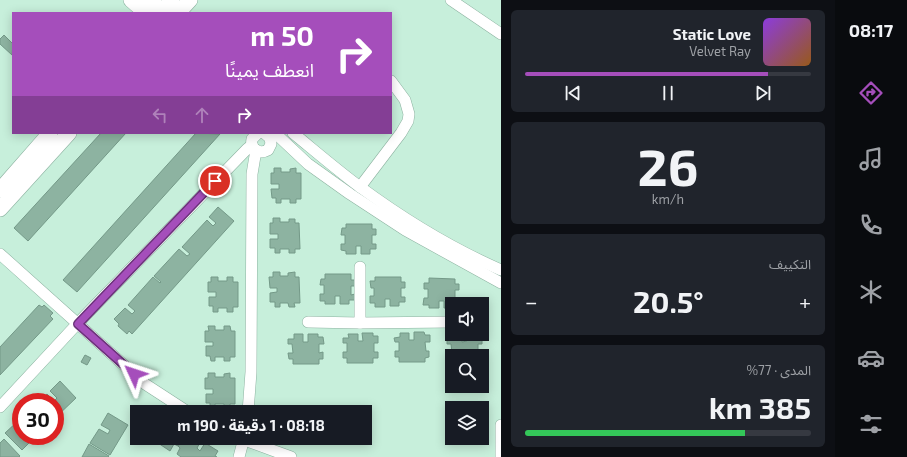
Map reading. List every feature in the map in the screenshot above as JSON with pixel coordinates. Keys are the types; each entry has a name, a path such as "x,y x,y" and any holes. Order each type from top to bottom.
{"main road":[{"path":"131,0 145,12"},
{"path":"149,0 165,9"},
{"path":"179,12 190,0"},
{"path":"0,190 49,134"},
{"path":"0,209 68,134"}],"street":[{"path":"451,0 501,34"},
{"path":"360,187 401,133 408,121 409,114 405,100 392,82"},
{"path":"249,405 251,372 252,174 254,148 252,139 264,134"},
{"path":"254,148 262,152 268,150 271,141 268,134"},
{"path":"268,134 356,198 404,230 501,283"},
{"path":"294,134 360,187 425,229 477,260 501,270"},
{"path":"0,408 78,324 241,154 254,148"},
{"path":"0,254 145,384 177,405"},
{"path":"360,267 360,323"},
{"path":"308,322 445,322"},
{"path":"500,457 501,425"},
{"path":"239,457 241,445"},
{"path":"258,445 291,457"}],"building":[{"path":"4,35 12,43 12,55 0,44 0,39"},
{"path":"100,134 125,134 28,241 14,228"},
{"path":"195,134 220,134 77,292 63,280"},
{"path":"274,168 281,168 281,172 290,172 290,169 296,168 296,173 301,173 301,199 296,199 296,203 290,203 290,199 281,199 281,203 276,203 276,198 272,198 271,189 279,189 279,184 271,184 271,173 274,173"},
{"path":"218,207 234,221 132,334 129,331 127,334 118,326 119,324 114,319 125,308 132,314 135,311 128,305 153,277 160,283 161,282 154,276 179,249 187,256 190,254 182,247 207,220 213,226 216,223 209,217"},
{"path":"273,218 280,218 280,222 289,222 289,219 295,219 295,223 299,223 300,249 295,249 295,253 289,253 289,249 280,249 280,253 275,253 275,248 270,248 270,239 278,239 278,234 270,234 270,223 273,223"},
{"path":"346,224 372,224 372,229 376,229 376,235 372,235 372,244 376,244 376,249 370,249 370,254 361,254 361,246 356,246 356,254 346,254 346,251 341,250 341,244 345,244 345,235 341,235 342,228 346,228"},
{"path":"273,272 280,272 280,276 288,276 288,273 295,272 295,277 299,277 300,303 294,303 295,307 289,307 288,303 280,303 280,307 275,307 275,302 270,302 270,293 277,292 277,288 270,288 269,277 273,277"},
{"path":"325,274 351,274 351,280 355,280 355,286 351,286 351,295 355,294 355,300 349,300 349,304 340,304 340,296 335,296 335,304 325,304 325,301 320,301 320,294 324,294 324,285 320,285 321,279 325,279"},
{"path":"211,277 218,277 218,281 227,281 227,277 233,277 233,282 238,282 238,307 233,307 233,312 227,312 227,308 218,308 218,312 213,312 213,306 209,306 209,297 216,297 216,292 208,292 208,282 211,282"},
{"path":"375,277 401,277 401,282 405,282 405,288 401,288 401,297 405,297 405,302 399,302 399,306 390,306 390,299 385,299 385,307 375,307 375,303 370,303 370,296 374,296 374,288 371,288 370,281 375,281"},
{"path":"429,278 455,279 455,284 459,284 459,290 455,290 455,297 445,297 445,308 444,301 439,301 439,308 429,308 429,305 423,305 424,298 428,298 428,289 424,289 424,283 429,283"},
{"path":"39,305 42,307 44,305 53,313 50,316 53,319 0,375 0,347"},
{"path":"208,326 215,326 215,330 224,330 224,326 230,326 231,331 235,331 235,357 230,357 230,361 224,361 224,357 215,357 215,361 211,361 210,356 206,356 206,346 213,346 213,342 205,342 205,331 209,331"},
{"path":"414,332 424,332 425,335 430,335 430,342 425,342 426,351 429,351 429,357 425,358 425,362 399,362 399,357 395,357 395,351 399,351 399,342 395,342 394,338 400,337 400,333 409,333 409,340 414,340"},
{"path":"362,333 373,333 373,336 378,336 378,343 374,343 374,352 378,352 378,358 373,358 373,363 347,363 347,358 343,358 343,352 347,352 347,343 343,343 343,338 349,338 348,334 358,334 358,341 363,341"},
{"path":"294,334 303,334 303,342 308,342 308,334 318,334 318,337 323,337 324,344 319,344 319,353 323,352 323,359 319,359 319,364 293,364 293,359 289,359 288,353 293,353 292,344 288,344 288,339 294,339"},
{"path":"447,341 482,341 482,344 478,344 478,349 452,349 451,344 447,344"},
{"path":"85,355 91,358 87,365 81,362"},
{"path":"208,373 215,373 215,377 224,377 224,374 230,373 230,378 235,378 235,404 210,405 210,403 206,403 206,394 213,394 213,389 205,389 205,378 208,378"},
{"path":"60,381 76,398 64,409 64,393 52,393 50,391"},
{"path":"108,413 128,425 110,455 90,443 99,429 108,434 110,430 101,425"},
{"path":"12,427 12,440 5,433"},
{"path":"4,439 20,456 19,457 0,457 0,443"},
{"path":"89,444 109,456 82,457"},
{"path":"17,445 27,445 22,450"},
{"path":"161,445 173,445 170,451"},
{"path":"199,445 197,448 200,451 204,445 208,445 218,451 215,456 217,457 181,457 177,454 180,448 178,446"}],"route":[{"path":"134,374 78,324 215,181"}]}
